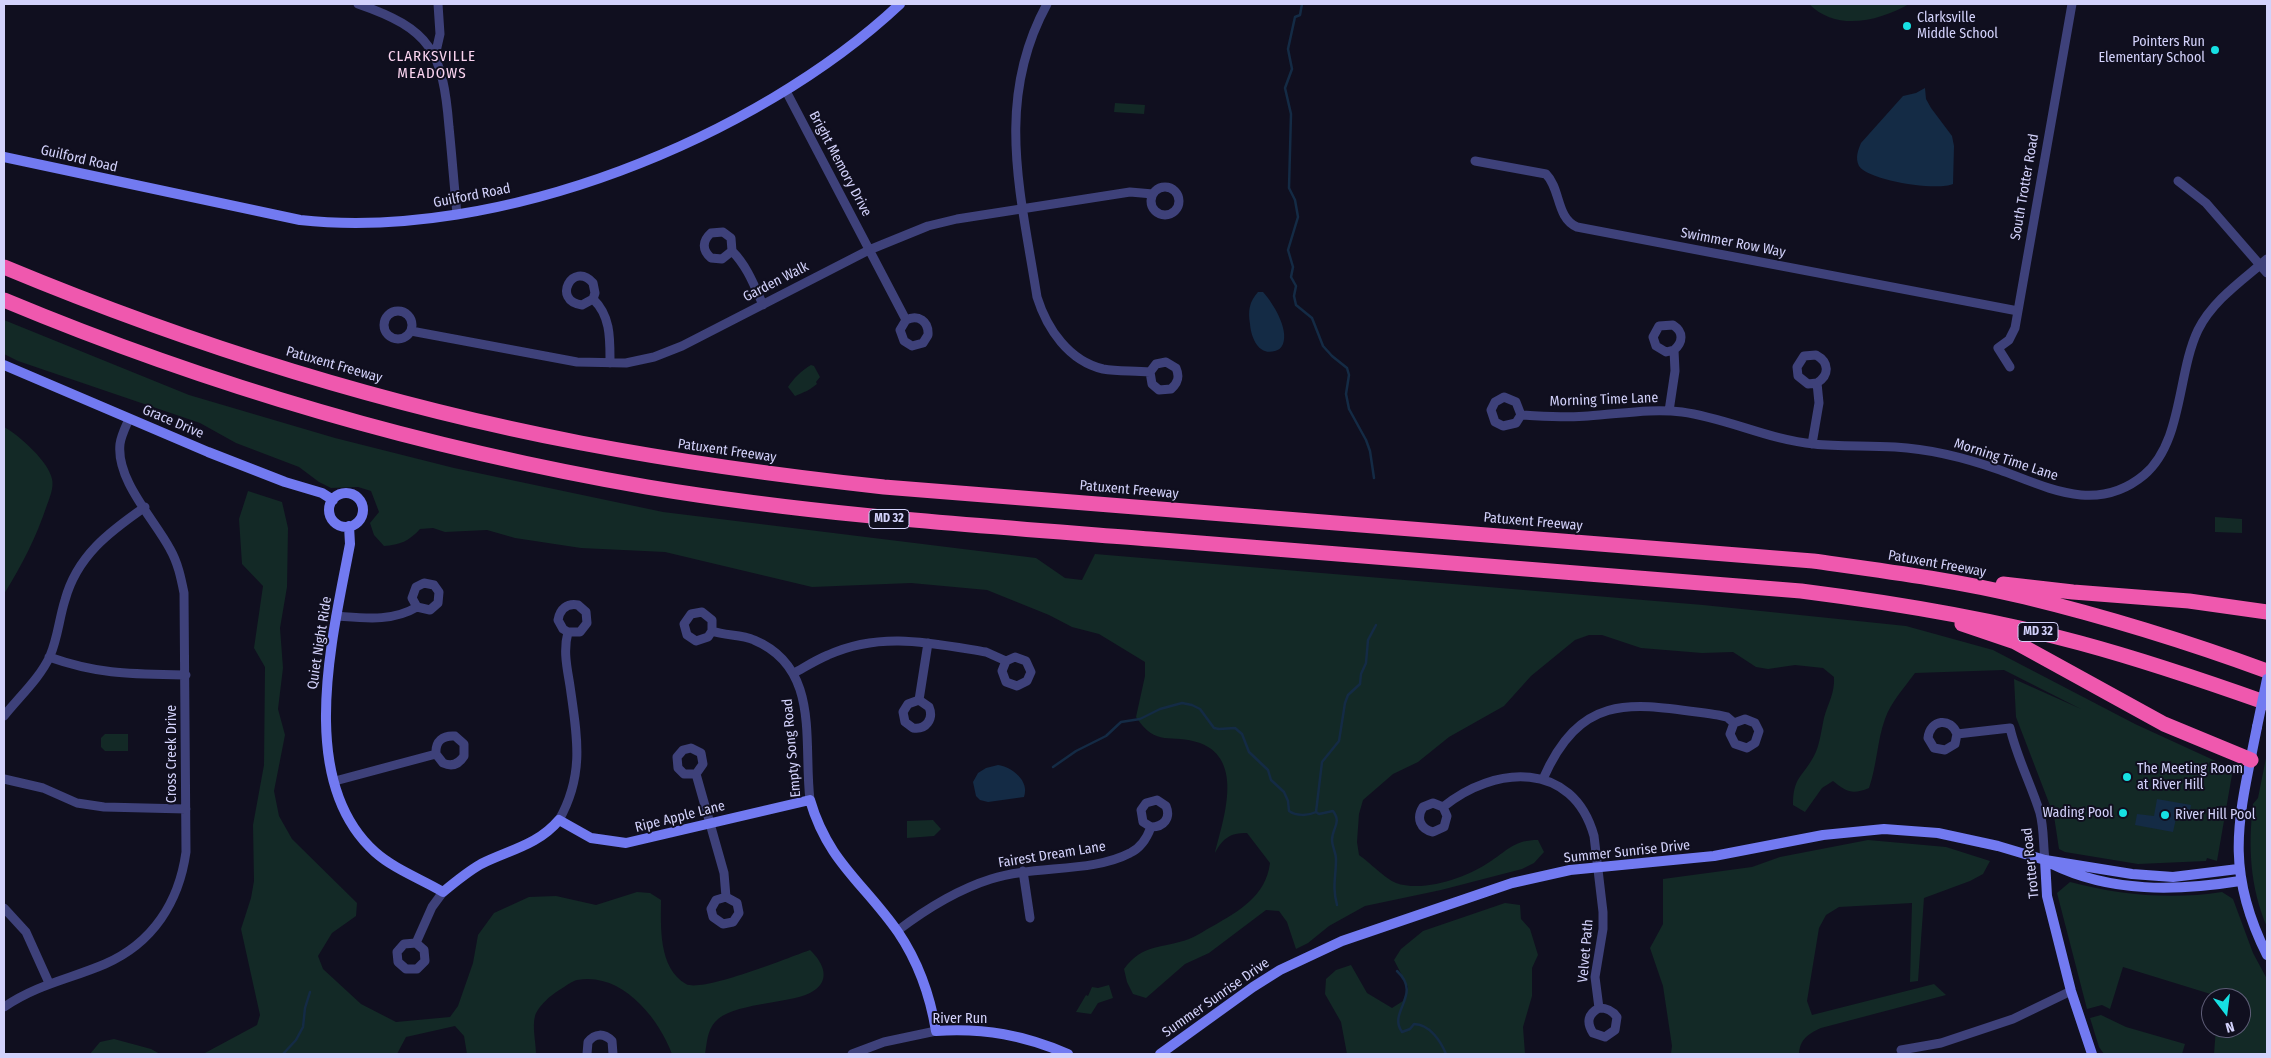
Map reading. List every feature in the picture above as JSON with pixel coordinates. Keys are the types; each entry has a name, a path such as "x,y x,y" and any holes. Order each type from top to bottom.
{"highway":[{"name":"Patuxent Freeway","path":"4,267 144,321 343,386 514,429 652,456 790,476 884,487 1813,561 1900,573 2024,597 2086,612 2165,636 2267,671"},
{"name":"MD 32","path":"4,300 181,367 332,415 507,459 666,490 791,508 880,518 1801,591 1886,602 2015,627 2135,658 2267,703"},
{"path":"1900,573 2073,592 2189,601 2267,612"},
{"path":"1801,591 1946,620 2015,642 2164,724 2250,760"}],"street":[{"path":"358,4 402,22 426,43 442,69 457,214"},
{"path":"435,56 440,34 438,4"},
{"name":"Guilford Road","path":"4,157 300,220 326,223 376,224 457,214 543,195 604,177 704,134 786,91 856,41 900,4"},
{"path":"1047,4 1030,44 1022,69 1017,94 1015,142 1023,208 1038,297 1042,311 1055,336 1074,354 1101,369 1150,372"},
{"name":"South Trotter Road","path":"2010,367 1998,348 2009,340 2015,328 2072,4"},
{"name":"Bright Memory Drive","path":"786,91 906,320"},
{"name":"Swimmer Row Way","path":"1475,161 1546,174 1554,185 1566,220 1577,227 2018,311"},
{"path":"2178,181 2206,203 2264,262 2267,273"},
{"name":"Garden Walk","path":"411,331 577,362 610,363 639,361 669,352 869,250 928,226 1023,208 1130,192 1153,194"},
{"path":"732,251 745,266 763,304"},
{"name":"Morning Time Lane","path":"1520,415 1566,417 1669,411 1702,415 1781,438 1812,444 1896,447 1934,452 1968,460 2065,494 2092,496 2116,491 2143,476 2158,460 2169,439 2189,352 2200,327 2223,297 2264,262"},
{"path":"592,299 601,306 608,322 610,363"},
{"path":"1669,411 1675,371 1674,350"},
{"name":"Grace Drive","path":"4,365 129,419 274,478 322,493 333,500"},
{"path":"1812,444 1819,403 1818,383"},
{"name":"Cross Creek Drive","path":"4,1007 49,983 105,964 136,946 153,929 168,909 181,878 186,852 185,602 181,576 170,549 125,477 120,460 120,443 129,419"},
{"path":"342,493 353,494 361,501 363,512 360,519 349,526 340,525 331,517 330,512 333,500 342,493"},
{"path":"4,716 39,675 49,657 59,630 64,602 82,560 109,532 145,507"},
{"name":"Quiet Night Ride","path":"349,526 350,544 336,616 325,701 328,747 335,780 347,815 367,843 389,862 443,892"},
{"path":"336,616 391,617 417,607"},
{"name":"Empty Song Road","path":"712,631 746,637 762,644 779,655 794,673 804,704 810,800 820,829 835,856 897,931 923,978 936,1031"},
{"path":"416,943 432,907 443,892 462,876 480,865 541,838 560,820 570,800 577,764 575,725 565,654 568,632"},
{"path":"794,673 828,655 867,643 906,640 986,652 1006,661"},
{"path":"919,700 928,643"},
{"path":"49,657 74,666 111,674 186,675"},
{"path":"2267,679 2250,760 2238,832 2238,869 2240,881 2250,916 2267,955"},
{"path":"1443,807 1466,790 1494,780 1528,776 1544,779 1551,761 1566,739 1586,721 1614,709 1650,705 1718,714 1734,723"},
{"name":"Trotter Road","path":"1957,734 2010,728 2018,758 2039,811 2043,832 2047,896 2071,991 2092,1054"},
{"path":"335,780 436,754"},
{"path":"696,774 724,873 726,897"},
{"path":"4,779 43,788 77,803 104,807 186,809"},
{"name":"Velvet Path","path":"1544,779 1566,791 1586,814 1594,836 1603,912 1595,977 1599,1008"},
{"name":"Ripe Apple Lane","path":"560,820 591,838 626,843 637,842 810,800"},
{"name":"Fairest Dream Lane","path":"897,931 928,908 956,893 988,880 1023,871 1103,862 1118,858 1138,848 1144,842 1152,827"},
{"name":"Summer Sunrise Drive","path":"1160,1054 1253,987 1280,970 1342,941 1512,882 1598,866 1714,856 1823,835 1884,829 1912,830 1953,836 2045,860 2152,876 2190,876 2238,869"},
{"name":"Summer Sunrise Drive","path":"2045,860 2087,879 2131,886 2191,888 2240,881"},
{"path":"1023,871 1030,918"},
{"path":"4,908 26,932 49,983"},
{"path":"1901,1050 1941,1043 2014,1019 2071,991"},
{"name":"River Run","path":"852,1054 884,1042 936,1031 965,1030 1010,1034 1068,1054"},
{"path":"587,1054 588,1042 596,1035 602,1035 612,1041 613,1054"}],"green space":[{"path":"1809,4 1909,4 1872,19 1845,21 1820,13"},
{"path":"1115,103 1145,105 1144,114 1114,112"},
{"path":"4,320 189,395 335,438 454,468 663,512 1036,558 1065,578 1082,580 1095,554 1703,605 1906,626 1993,650 2135,724 2233,769 2217,861 2207,858 2206,861 2138,864 2065,852 2059,849 2054,816 2016,717 2014,679 2081,709 2004,670 1915,673 1894,701 1885,719 1869,788 1854,792 1842,788 1833,781 1822,788 1805,812 1793,805 1793,796 1796,783 1810,763 1818,747 1832,693 1834,677 1823,668 1795,665 1768,669 1756,667 1733,652 1702,653 1641,648 1602,635 1589,635 1575,640 1531,676 1504,706 1449,737 1418,762 1393,774 1363,800 1359,814 1357,842 1359,855 1396,883 1407,886 1419,886 1445,882 1470,873 1518,843 1538,840 1544,852 1534,863 1522,869 1441,890 1365,906 1329,926 1308,943 1296,949 1287,922 1279,911 1266,910 1209,953 1185,964 1146,998 1133,994 1127,982 1124,969 1131,961 1146,951 1192,938 1241,908 1250,901 1263,885 1270,863 1247,833 1228,837 1215,853 1226,808 1227,777 1222,763 1214,751 1200,743 1157,736 1143,727 1136,717 1145,676 1145,662 1099,634 1072,627 1049,615 987,590 911,583 812,587 665,552 581,548 515,538 487,530 445,532 433,528 420,529 404,542 384,546 374,535 370,523 379,512 371,491 358,487 331,488 319,482 299,467 236,443 200,423 18,361 4,354"},
{"path":"811,365 814,366 820,377 816,382 817,384 795,396 788,387 804,369"},
{"path":"4,427 25,442 39,457 50,472 52,485 43,517 33,540 23,562 4,594"},
{"path":"248,491 282,502 288,528 287,587 280,628 283,668 278,709 285,735 274,791 279,816 292,839 357,903 356,916 332,933 318,956 323,969 361,1004 396,1022 450,1017 458,1006 473,963 478,935 494,913 529,897 556,896 596,905 637,892 650,893 661,900 663,946 666,957 670,968 686,984 695,985 727,979 810,950 819,961 824,972 817,989 800,997 746,1007 723,1016 710,1029 705,1054 672,1054 658,1026 636,1000 623,990 609,983 593,979 571,982 542,1004 534,1020 536,1054 467,1054 464,1036 455,1026 406,1037 397,1054 196,1054 205,1053 257,1025 260,1015 241,929 251,898 254,881 253,825 264,765 265,667 254,648 263,586 242,564 239,519"},
{"path":"2215,517 2242,519 2242,533 2215,532"},
{"path":"105,734 128,734 128,751 105,751 101,747 101,738"},
{"path":"2267,753 2267,927 2261,912 2254,882 2251,836 2253,804 2258,798"},
{"path":"933,820 941,829 934,836 907,838 907,821"},
{"path":"1868,840 1946,847 1990,861 1983,874 1970,881 1924,898 1918,981 1910,982 1912,903 1839,907 1826,915 1819,928 1807,1001 1812,1015 1934,984 1946,995 1821,1028 1812,1032 1803,1041 1799,1054 1671,1054 1672,1046 1663,986 1650,948 1663,924 1663,879 1752,867 1780,857"},
{"path":"2070,882 2107,890 2145,895 2184,896 2222,892 2233,899 2253,953 2267,979 2267,1054 2214,1054 2215,1038 2251,1038 2251,988 2201,988 2201,991 2123,967 2110,1009 2102,1005 2087,1009 2057,893"},
{"path":"1505,903 1520,905 1521,919 1530,929 1538,955 1532,968 1532,996 1523,1027 1525,1054 1347,1054 1341,1022 1325,994 1326,979 1336,970 1351,965 1367,993 1392,1008 1403,1001 1408,987 1394,960 1401,949 1423,931"},
{"path":"1109,985 1113,998 1098,1003 1091,1014 1076,1012 1092,987 1098,988"},
{"path":"2101,1015 2126,1027 2185,1044 2182,1054 2104,1054 2099,1047 2090,1018"},
{"path":"114,1039 151,1049 160,1054 90,1054 100,1042"}],"water":[{"path":"1925,88 1926,99 1931,108 1952,136 1954,146 1953,184 1933,186 1904,183 1876,176 1865,171 1859,166 1857,160 1861,143 1903,96 1916,93"},
{"path":"1258,292 1263,292 1267,297 1282,324 1284,338 1280,349 1276,351 1264,351 1256,344 1252,334 1249,311 1251,303"},
{"path":"998,765 1009,769 1019,776 1024,786 1024,797 988,802 980,800 976,796 973,782 978,773 986,768"},
{"name":"River Hill Pool","path":"2157,799 2191,805 2189,816 2177,814 2173,832 2135,825 2137,814 2154,816"}],"waterway":[{"path":"1302,4 1300,15 1295,17 1288,49 1292,69 1285,88 1291,114 1289,188 1295,200 1298,217 1288,250 1293,267 1291,277 1296,286 1294,296 1296,305 1312,318 1323,346 1347,368 1349,375 1346,394 1349,409 1370,451 1374,478"},
{"path":"1337,905 1334,887 1336,856 1332,840 1337,819 1333,811 1319,814 1316,812 1322,762 1339,741 1345,703 1348,695 1360,684 1361,674 1366,663 1368,640 1376,625"},
{"path":"1053,767 1076,751 1106,736 1121,722 1140,719 1160,709 1182,703 1200,709 1214,728 1235,728 1242,734 1249,752 1268,770 1271,780 1284,792 1288,801 1289,811 1302,815 1316,812"},
{"path":"1397,971 1407,988 1399,1017 1399,1025 1402,1032 1410,1029 1414,1024 1425,1027 1438,1039 1446,1054"},
{"path":"283,1054 296,1040 303,1027 305,1008 310,992"}],"place":[{"name":"Clarksville Middle School","path":"1907,26"},
{"name":"Pointers Run Elementary School","path":"2215,50"},
{"name":"The Meeting Room at River Hill","path":"2127,777"},
{"name":"Wading Pool","path":"2123,813"},
{"name":"River Hill Pool","path":"2165,815"}],"district":[{"name":"CLARKSVILLE MEADOWS","path":"432,66"}]}
